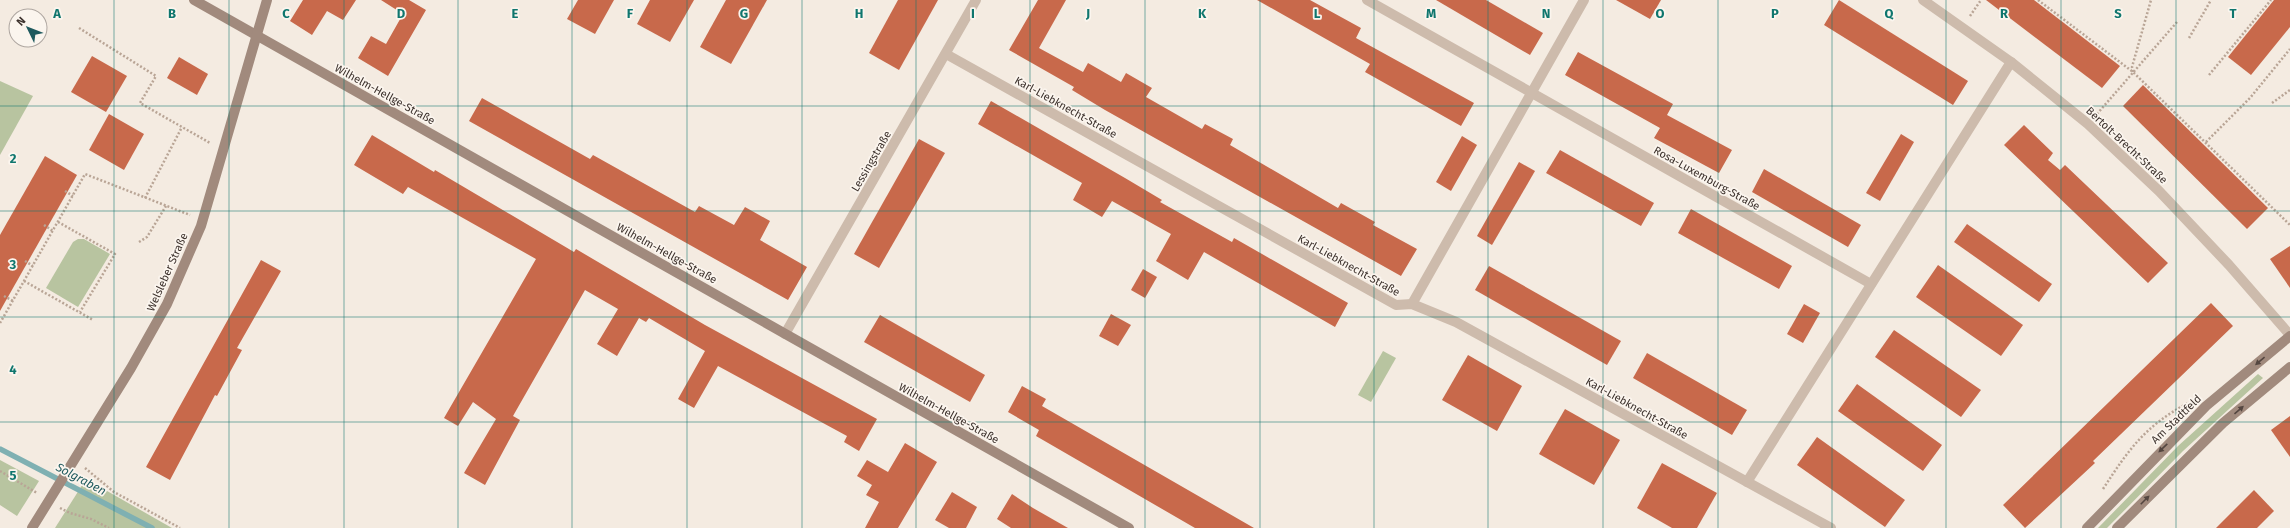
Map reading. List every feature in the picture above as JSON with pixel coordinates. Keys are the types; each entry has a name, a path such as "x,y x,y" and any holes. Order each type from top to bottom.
{"street":[{"name":"Wilhelm-Hellge-Straße","path":"194,0 1129,528"},
{"name":"Welsleber Straße","path":"32,528 50,502 167,304 202,220 267,0"},
{"name":"Lessingstraße","path":"785,334 976,0"},
{"name":"Rosa-Luxemburg-Straße","path":"1367,0 1871,284"},
{"path":"1412,304 1584,0"},
{"name":"Bertolt-Brecht-Straße","path":"1923,0 1963,26 2011,62 2088,124 2159,191 2229,264 2290,335"},
{"name":"Karl-Liebknecht-Straße","path":"946,54 1396,305 1412,304 1456,322 1831,528"},
{"path":"1747,482 2011,62"},
{"name":"Am Stadtfeld","path":"2087,528 2206,406 2290,335"},
{"path":"2117,528 2218,428 2290,367"}],"path":[{"path":"1963,26 1981,0"},
{"path":"2038,0 2133,72 2290,225"},
{"path":"2133,72 2132,67 2151,0"},
{"path":"2188,38 2211,0"},
{"path":"2209,75 2271,0"},
{"path":"2088,124 2176,22"},
{"path":"79,28 156,76 140,103 223,150"},
{"path":"2206,142 2250,98 2290,49"},
{"path":"2272,103 2290,90"},
{"path":"145,198 182,127"},
{"path":"0,323 86,174 202,220"},
{"path":"65,191 73,196"},
{"path":"139,242 147,237 166,206"},
{"path":"58,222 115,254 80,312"},
{"path":"44,226 53,231"},
{"path":"25,261 33,266"},
{"path":"24,281 93,320"},
{"path":"4,296 13,301"},
{"path":"75,460 114,492 180,528"},
{"path":"0,472 70,513 91,519 109,528"}],"green space":[{"path":"0,81 33,96 0,155"},
{"path":"78,239 84,239 110,254 78,307 46,288 73,242"},
{"path":"1383,351 1396,358 1371,402 1358,395"},
{"path":"2258,374 2263,378 2183,451 2107,528 2098,528 2178,446"},
{"path":"0,460 39,481 17,516 0,505"},
{"path":"86,479 172,528 55,528"}],"building":[{"path":"303,0 356,0 343,20 327,11 312,35 290,21"},
{"path":"381,0 409,0 426,10 388,76 358,58 371,36 386,44 403,14"},
{"path":"578,0 614,0 595,34 567,19"},
{"path":"650,0 694,0 670,42 637,24"},
{"path":"726,0 767,0 731,64 700,47"},
{"path":"898,0 938,0 899,70 869,53"},
{"path":"1038,0 1066,0 1039,48 1083,72 1088,63 1121,82 1126,73 1152,88 1146,97 1202,129 1205,124 1233,139 1230,145 1338,208 1341,203 1375,222 1373,225 1417,249 1401,276 1105,110 1072,90 1074,87 1009,50"},
{"path":"1257,0 1310,0 1361,28 1356,38 1474,103 1461,126 1365,72 1370,64"},
{"path":"1436,0 1486,0 1543,33 1530,55"},
{"path":"1616,0 1661,0 1650,19"},
{"path":"1839,0 1968,81 1953,105 1824,25"},
{"path":"1986,0 2034,0 2120,66 2102,88"},
{"path":"2274,0 2290,0 2290,27 2251,75 2228,57"},
{"path":"1578,52 1673,104 1667,115 1732,150 1719,173 1654,138 1660,128 1565,75"},
{"path":"92,56 127,76 106,112 71,92"},
{"path":"179,57 208,74 197,95 167,78"},
{"path":"2143,85 2268,208 2247,229 2123,106"},
{"path":"482,98 590,159 593,155 695,212 699,206 734,225 745,207 770,221 760,240 807,267 788,300 469,121"},
{"path":"991,101 1162,200 1160,202 1232,242 1234,238 1348,303 1335,327 1204,252 1188,280 1156,261 1171,234 1112,201 1102,217 1073,200 1082,183 978,124"},
{"path":"109,114 144,134 124,170 89,150"},
{"path":"2024,125 2053,153 2048,160 2060,170 2065,165 2168,263 2148,283 2004,145"},
{"path":"1901,134 1914,142 1880,201 1866,193"},
{"path":"372,135 434,172 435,170 574,252 576,249 705,325 877,419 859,451 844,442 847,436 718,366 694,408 678,399 705,351 649,318 646,322 639,318 617,356 597,344 618,309 585,290 513,416 520,420 485,485 464,473 496,419 473,402 458,426 444,418 536,259 408,187 403,194 354,165"},
{"path":"1462,136 1477,145 1451,191 1436,182"},
{"path":"919,139 945,153 879,268 854,254"},
{"path":"1560,150 1654,203 1641,226 1546,173"},
{"path":"45,156 77,175 0,311 0,235"},
{"path":"1519,162 1535,171 1492,245 1477,236"},
{"path":"1764,169 1861,225 1848,247 1752,192"},
{"path":"1691,209 1792,266 1779,289 1678,233"},
{"path":"1967,224 2052,284 2039,302 1954,242"},
{"path":"2290,246 2290,288 2270,259"},
{"path":"261,260 281,271 237,348 242,350 217,396 215,395 170,480 146,467"},
{"path":"1938,265 2023,325 2001,356 1916,297"},
{"path":"1489,266 1621,341 1607,365 1475,290"},
{"path":"1143,269 1157,277 1145,298 1131,290"},
{"path":"2211,303 2233,326 2093,461 2095,463 2025,528 2003,505"},
{"path":"1804,304 1820,313 1803,343 1787,334"},
{"path":"1111,314 1131,325 1118,346 1099,336"},
{"path":"880,315 985,375 970,402 864,342"},
{"path":"1894,330 1981,390 1961,417 1875,357"},
{"path":"1647,353 1747,410 1732,435 1633,378"},
{"path":"1468,355 1522,386 1497,431 1442,400"},
{"path":"1857,384 1942,445 1923,471 1838,411"},
{"path":"1022,386 1046,399 1042,406 1254,528 1195,528 1036,436 1039,430 1008,412"},
{"path":"1565,409 1620,440 1594,485 1539,454"},
{"path":"2290,416 2290,457 2271,430"},
{"path":"1817,437 1905,500 1885,527 1797,465"},
{"path":"905,443 937,462 898,528 865,528 879,502 866,495 872,485 857,476 867,460 888,472"},
{"path":"1662,463 1717,493 1697,528 1672,528 1637,508"},
{"path":"2254,490 2274,511 2257,528 2216,528"},
{"path":"952,492 977,507 966,528 949,528 935,520"},
{"path":"1012,494 1068,528 1011,528 997,519"}],"waterway":[{"name":"Solgraben","path":"0,449 152,528"}]}
